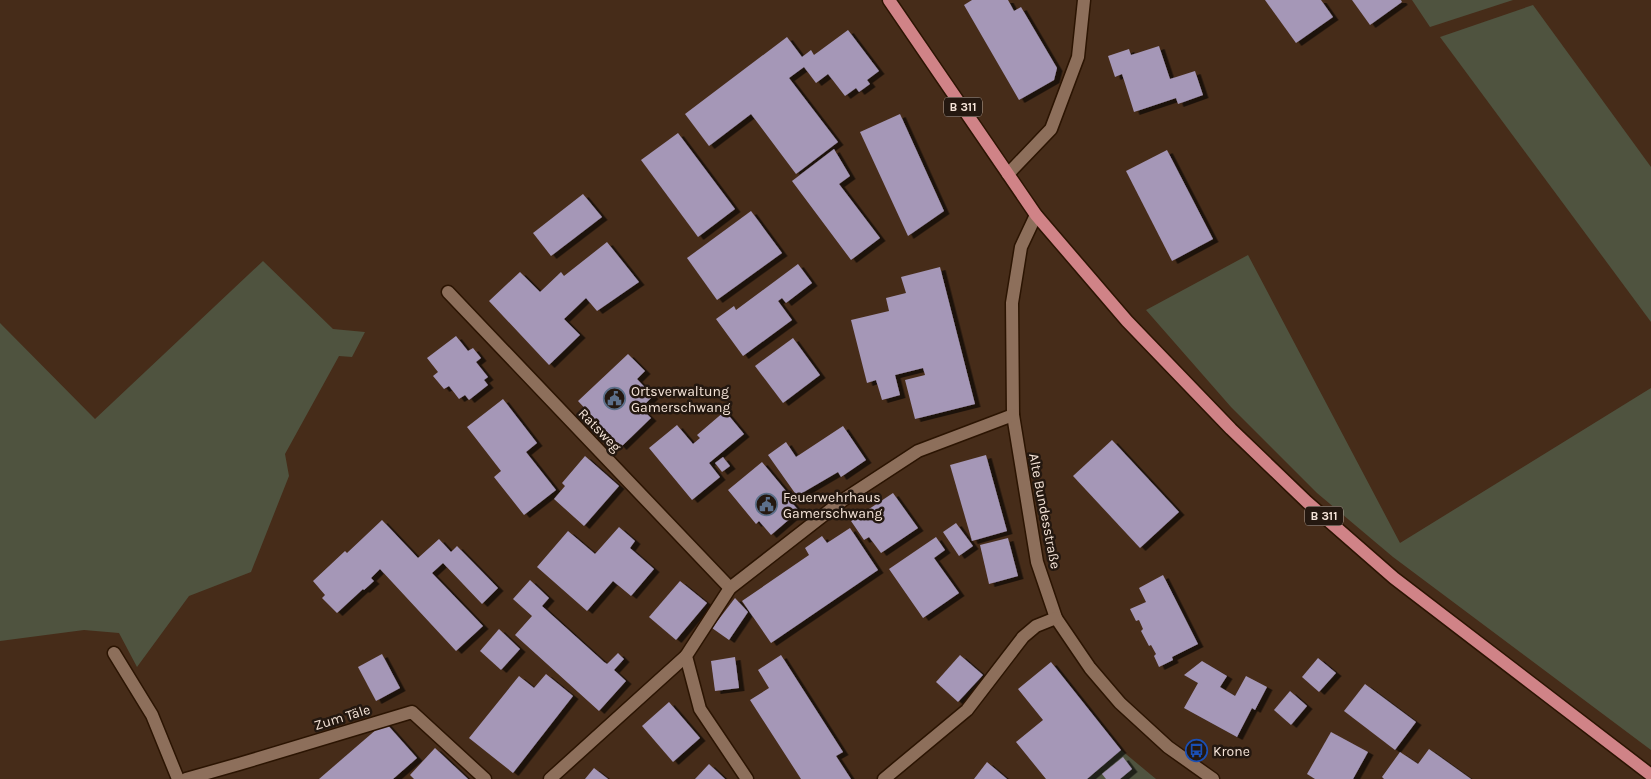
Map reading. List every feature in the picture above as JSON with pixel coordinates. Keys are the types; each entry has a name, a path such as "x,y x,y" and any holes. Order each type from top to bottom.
{"main road":[{"name":"B 311","path":"889,0 1036,215 1127,321 1230,429 1308,502 1394,578 1651,775"}],"street":[{"path":"1008,174 1051,129 1078,57 1084,0"},
{"name":"Alte Bundesstraße","path":"1036,215 1021,247 1012,303 1013,415 1037,562 1056,618 1090,668 1120,703 1168,747 1213,779"},
{"name":"Ratsweg","path":"448,292 730,588"},
{"path":"550,779 686,656 730,588 843,500 918,451 1013,415"},
{"path":"884,779 967,710 1023,637 1036,626 1056,618"},
{"path":"114,653 152,715 178,779"},
{"path":"686,656 700,709 746,779"},
{"name":"Zum Täle","path":"186,779 412,712 485,779"}],"green space":[{"path":"1412,0 1513,0 1430,27"},
{"path":"1533,5 1651,167 1651,322 1440,37"},
{"path":"1248,255 1400,543 1651,388 1651,750 1393,557 1317,493 1231,407 1146,310"},
{"path":"263,261 333,329 365,332 352,357 339,356 285,454 289,476 251,572 189,596 137,667 119,633 84,630 0,641 0,323 95,419"},
{"path":"1121,750 1156,779 1087,779"}],"building":[{"path":"972,0 1008,0 1014,11 1021,7 1057,68 1054,80 1019,100 964,5"},
{"path":"1265,0 1321,0 1333,17 1296,43"},
{"path":"1352,0 1401,0 1402,2 1370,25"},
{"path":"848,30 879,71 867,80 870,84 859,92 856,88 845,96 828,74 816,83 804,67 789,78 838,142 796,174 751,114 709,146 685,114 787,37 802,57 811,50 814,55"},
{"path":"1159,46 1170,79 1195,71 1203,95 1178,104 1176,98 1134,112 1122,74 1115,77 1108,56 1129,49 1131,55"},
{"path":"900,114 944,211 908,236 860,132"},
{"path":"678,133 735,209 698,237 641,160"},
{"path":"834,149 850,176 839,184 880,238 851,260 792,181"},
{"path":"1167,150 1213,239 1172,261 1126,171"},
{"path":"583,194 602,217 551,256 533,233"},
{"path":"751,211 782,253 717,300 687,258"},
{"path":"607,242 639,282 597,311 586,298 564,319 580,335 549,365 489,301 520,272 540,292 561,272 564,276"},
{"path":"798,264 812,283 786,303 782,298 778,301 792,320 743,356 716,319 734,306 736,310"},
{"path":"940,267 975,404 915,419 905,380 925,375 923,368 895,375 900,395 882,400 876,380 867,383 851,320 889,311 886,298 906,293 901,277"},
{"path":"456,336 468,351 473,348 481,358 476,362 488,377 484,380 488,385 469,400 465,395 459,399 449,386 444,389 433,376 438,372 427,358"},
{"path":"793,338 820,375 783,403 755,366"},
{"name":"Ortsverwaltung Gamerschwang","path":"628,354 645,371 637,379 653,396 641,408 651,418 621,447 578,401"},
{"path":"503,399 537,443 526,452 556,490 524,515 494,477 501,471 467,427"},
{"path":"725,411 744,434 709,463 720,477 692,500 649,448 677,425 693,444 700,438 697,435"},
{"path":"843,426 866,460 841,477 838,472 797,496 768,455 786,442 796,457"},
{"path":"1112,440 1179,512 1140,548 1073,476"},
{"path":"986,455 1007,531 972,541 950,465"},
{"path":"585,456 619,486 584,526 554,499 565,486 562,483"},
{"path":"723,457 730,466 722,472 715,463"},
{"name":"Feuerwehrhaus Gamerschwang","path":"762,462 791,497 788,498 799,511 771,535 759,521 756,524 728,490"},
{"path":"893,493 918,528 881,553 869,537 864,540 851,521"},
{"path":"382,520 418,558 439,539 451,552 457,546 498,588 482,604 443,563 432,573 483,626 456,651 380,569 371,578 374,581 337,613 322,598 325,595 313,581 345,551 347,553"},
{"path":"956,523 973,546 959,556 943,532"},
{"path":"619,527 635,541 630,548 654,569 631,596 613,581 587,611 537,567 568,531 595,554"},
{"path":"850,528 878,570 771,643 742,601 809,555 805,548 822,536 827,543"},
{"path":"936,537 945,550 934,558 959,593 923,618 889,569"},
{"path":"1008,538 1018,576 989,584 980,545"},
{"path":"1163,575 1198,644 1172,657 1173,660 1159,667 1154,656 1156,654 1141,631 1143,629 1139,620 1136,621 1130,609 1146,602 1139,588"},
{"path":"530,580 549,598 542,606 604,662 607,664 618,653 624,659 614,670 626,681 599,711 515,635 532,616 513,599"},
{"path":"680,581 707,603 676,640 649,617"},
{"path":"735,598 748,612 729,640 712,628"},
{"path":"499,629 520,649 501,670 480,651"},
{"path":"382,654 400,688 376,701 358,667"},
{"path":"781,655 843,752 836,756 851,779 801,779 750,700 769,688 758,670"},
{"path":"960,655 983,675 958,702 936,682"},
{"path":"735,657 739,688 715,691 711,661"},
{"path":"1318,658 1336,673 1319,692 1302,677"},
{"path":"1202,661 1227,676 1220,687 1235,696 1246,676 1267,687 1255,710 1252,708 1237,737 1184,708 1198,683 1184,675"},
{"path":"1051,662 1121,750 1087,779 1046,779 1016,742 1043,720 1018,689"},
{"path":"546,674 573,696 513,773 469,738 519,676 534,688"},
{"path":"1365,684 1416,722 1395,750 1344,711"},
{"path":"1290,691 1307,706 1291,725 1274,710"},
{"path":"669,702 700,738 673,762 642,726"},
{"path":"385,722 417,758 393,779 319,779"},
{"path":"1331,732 1368,752 1353,779 1315,779 1307,774"},
{"path":"435,748 468,779 414,779 410,775"},
{"path":"1429,749 1471,779 1384,779 1382,777 1400,752 1418,764"},
{"path":"1123,757 1132,769 1120,779 1106,779 1102,774"},
{"path":"987,762 1007,779 974,779"},
{"path":"709,764 725,779 695,779"},
{"path":"594,768 608,779 585,779"}],"place":[{"name":"Ortsverwaltung Gamerschwang","path":"615,399"},
{"name":"Feuerwehrhaus Gamerschwang","path":"767,505"},
{"name":"Krone","path":"1197,751"}]}
